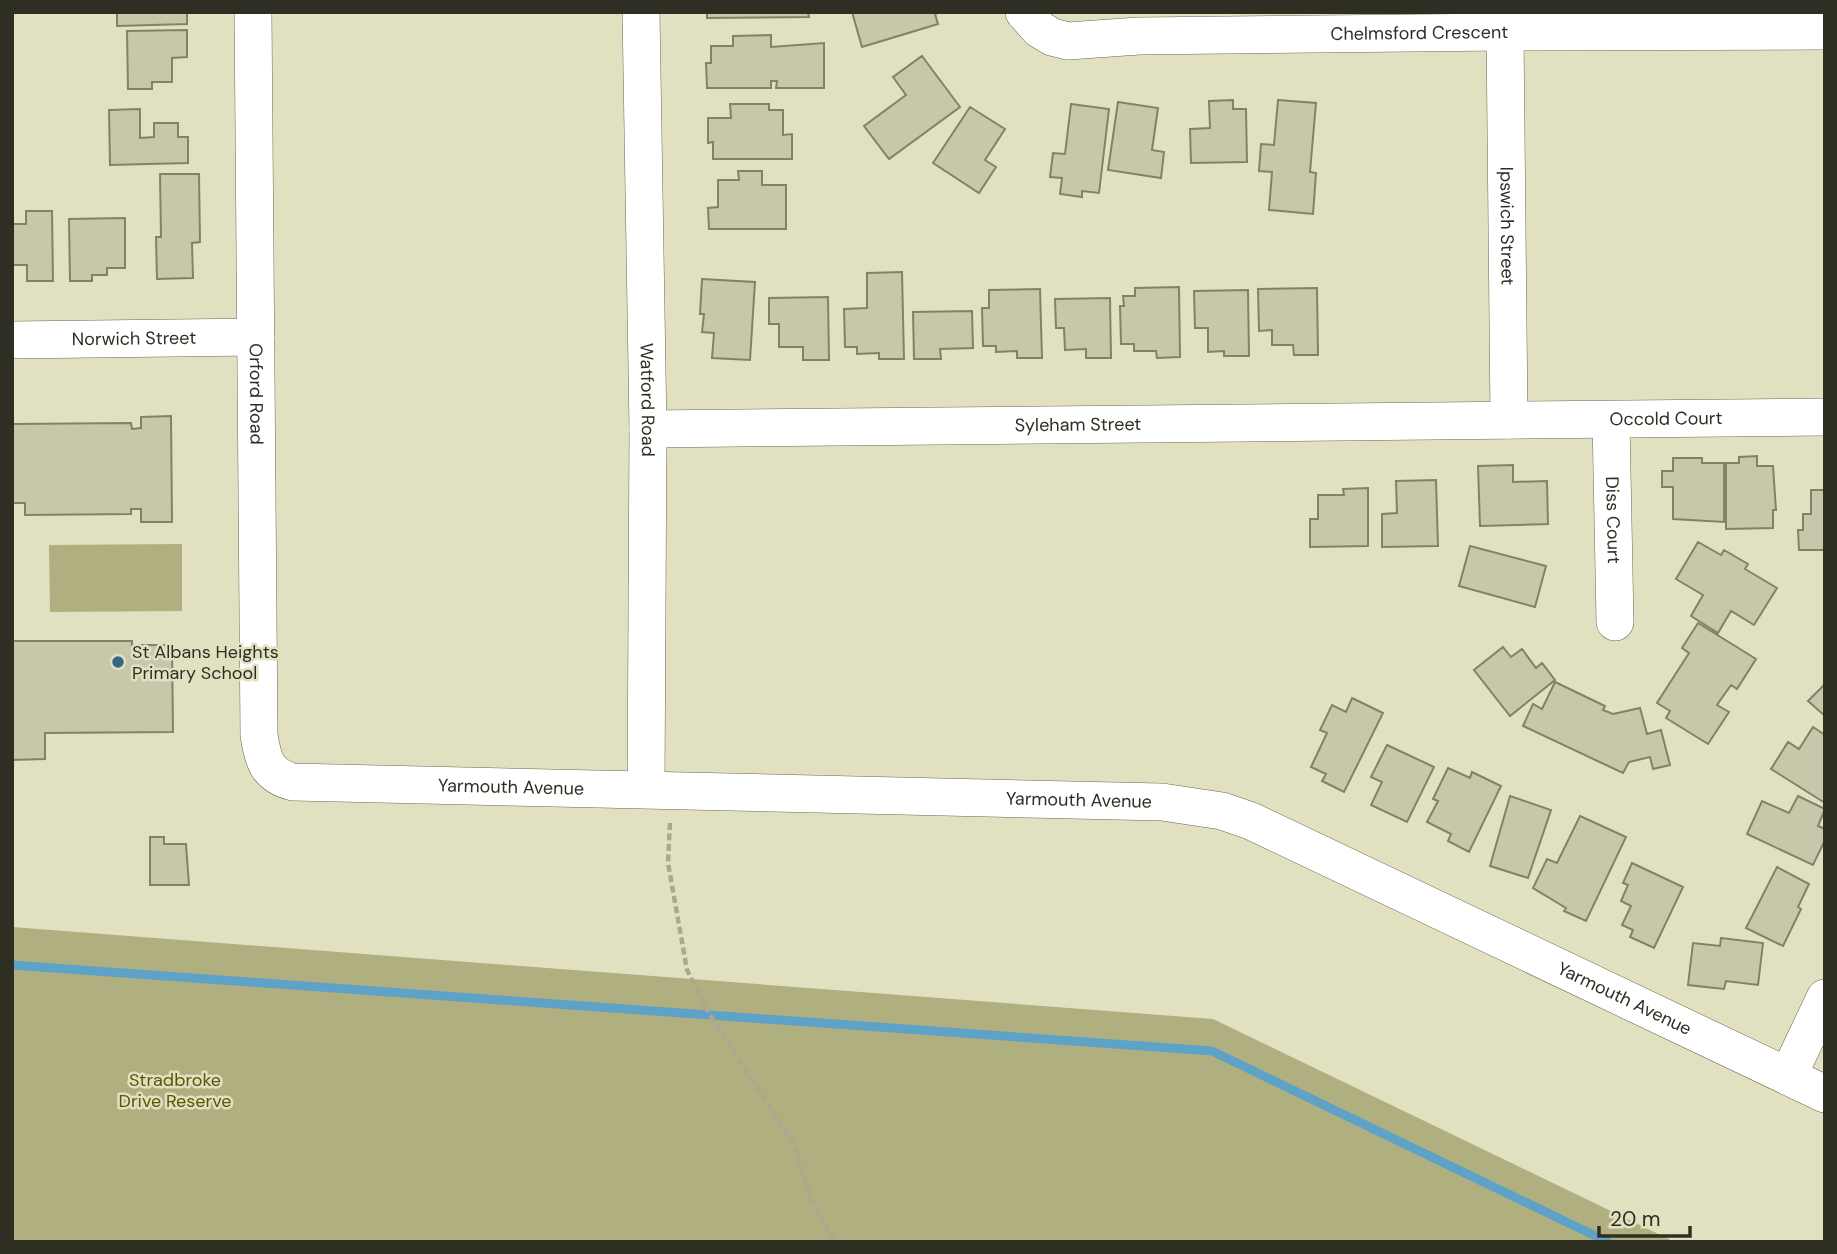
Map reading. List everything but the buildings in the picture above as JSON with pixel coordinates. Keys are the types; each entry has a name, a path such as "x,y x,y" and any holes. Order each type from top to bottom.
{"street":[{"name":"Orford Road","path":"253,12 260,735 263,760 270,771"},
{"name":"Watford Road","path":"641,12 648,429 646,789"},
{"name":"Chelmsford Crescent","path":"1024,12 1038,29 1052,37 1068,41 1139,36 1825,31"},
{"name":"Ipswich Street","path":"1505,32 1509,420"},
{"name":"Norwich Street","path":"12,340 256,337"},
{"name":"Occold Court","path":"1509,420 1825,417"},
{"name":"Syleham Street","path":"648,429 1509,420"},
{"name":"Diss Court","path":"1611,420 1615,622"},
{"name":"Yarmouth Avenue","path":"270,771 293,782 1162,802 1222,811 1251,821 1825,1094"},
{"path":"1787,1076 1825,998"}],"path":[{"path":"670,822 668,863 687,970 710,1015 794,1144 810,1197 834,1242"}],"green space":[{"path":"182,544 182,611 50,612 49,545"},
{"name":"Stradbroke Drive Reserve","path":"12,927 1213,1019 1675,1242 12,1242"}],"waterway":[{"path":"12,965 1212,1051 1608,1242"}],"place":[{"name":"St Albans Heights Primary School","path":"118,662"}]}
